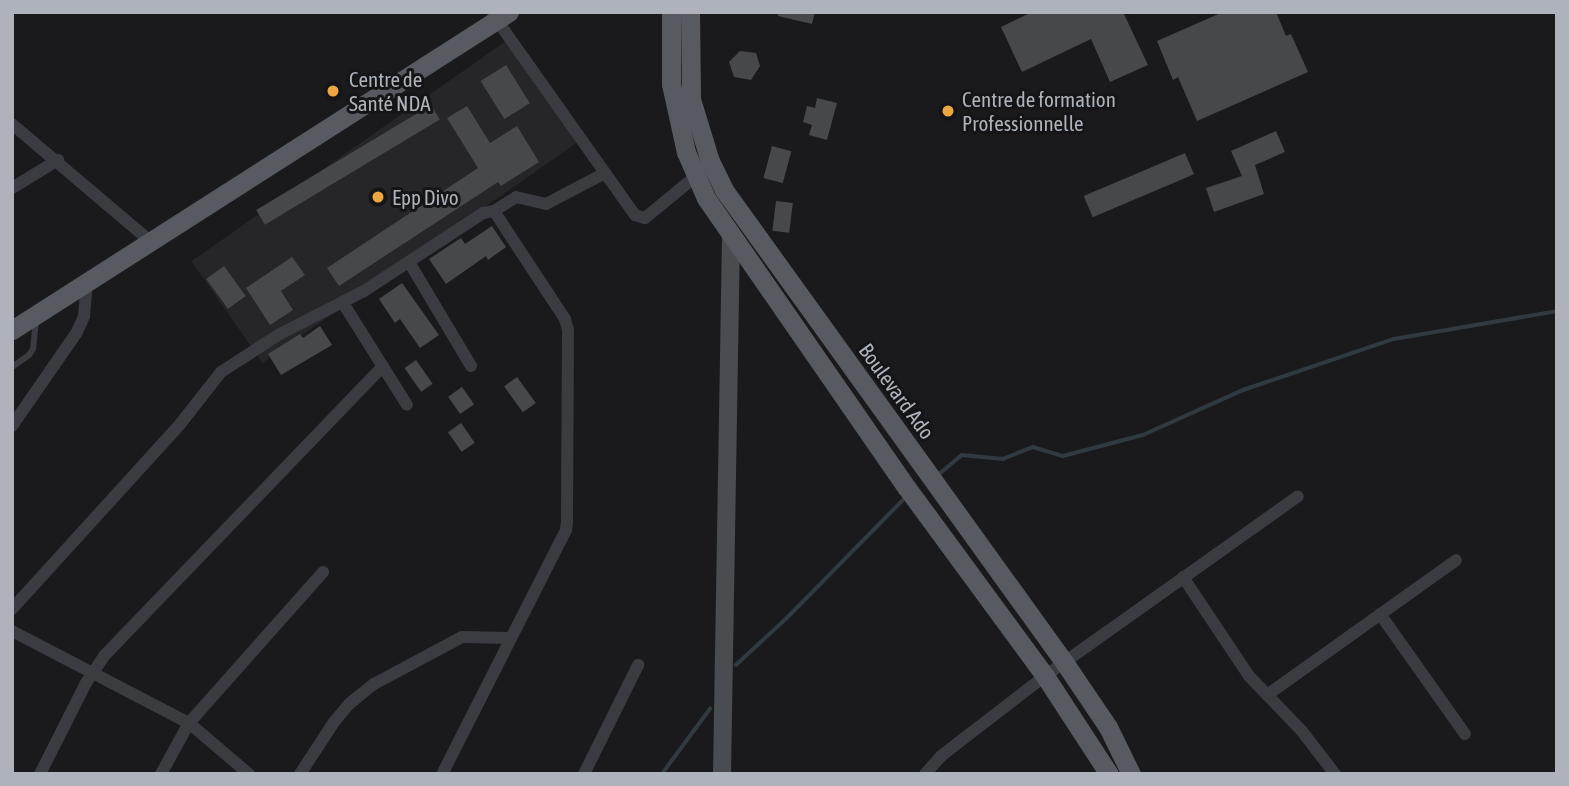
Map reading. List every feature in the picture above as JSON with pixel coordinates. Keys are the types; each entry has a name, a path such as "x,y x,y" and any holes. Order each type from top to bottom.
{"main road":[{"path":"671,12 671,84 695,177 731,236 907,488 1045,676 1109,774"},
{"name":"Boulevard Ado","path":"690,12 691,99 710,161 724,190 1063,662 1108,727 1130,774"},
{"path":"12,330 499,15"}],"street":[{"path":"499,15 605,173 640,218 645,218 695,177"},
{"path":"12,124 58,160 149,240"},
{"path":"12,188 58,160"},
{"path":"12,609 181,424 221,372 281,334 344,303 483,213 494,211 516,197 546,204 605,173"},
{"path":"442,774 566,530 570,345 565,318 494,211"},
{"path":"722,774 731,236"},
{"path":"409,262 471,366"},
{"path":"12,426 77,332 85,316 87,282"},
{"path":"344,303 407,405"},
{"path":"40,774 93,671 383,366"},
{"path":"925,774 941,756 1063,662 1297,496"},
{"path":"1267,695 1456,560"},
{"path":"161,774 189,723 323,572"},
{"path":"1183,577 1249,676 1301,730 1335,774"},
{"path":"1380,614 1465,734"},
{"path":"12,631 189,723 249,774"},
{"path":"300,774 334,722 374,684 462,637 511,638"},
{"path":"584,774 638,665"}],"lane":[{"path":"12,367 33,349 36,314"}],"shaded area":[{"name":"Epp Divo","path":"506,41 577,143 263,363 191,261"}],"building":[{"path":"778,12 815,12 812,24 778,16"},
{"path":"1032,12 1123,12 1148,65 1110,82 1091,39 1022,72 1001,27"},
{"path":"1223,12 1276,12 1286,36 1291,34 1308,72 1197,121 1178,77 1173,80 1157,41"},
{"path":"740,51 756,53 760,66 751,80 734,77 729,62"},
{"path":"506,65 530,103 504,119 481,81"},
{"path":"817,98 837,103 827,140 809,135 812,125 803,122 807,106 815,108"},
{"path":"431,105 440,120 265,225 256,210"},
{"path":"467,106 490,143 517,126 539,162 501,186 498,182 339,286 327,268 478,168 447,118"},
{"path":"1276,131 1285,152 1255,165 1264,194 1214,212 1206,188 1242,176 1231,151"},
{"path":"772,146 791,151 783,183 763,178"},
{"path":"1185,153 1194,174 1093,217 1084,196"},
{"path":"776,201 793,203 789,233 772,231"},
{"path":"492,226 506,247 488,260 486,256 446,284 429,259 461,238 465,244"},
{"path":"292,257 305,275 281,291 293,310 270,325 246,288"},
{"path":"224,266 246,296 228,309 206,279"},
{"path":"402,283 439,335 420,348 400,319 395,323 379,299"},
{"path":"320,326 332,345 281,375 268,354 300,334 303,338"},
{"path":"416,360 433,384 421,392 405,368"},
{"path":"517,377 536,403 523,412 504,386"},
{"path":"462,387 474,404 460,414 448,397"},
{"path":"461,423 475,443 462,452 448,432"}],"waterway":[{"path":"938,475 962,455 1003,459 1033,447 1063,456 1143,435 1243,390 1394,339 1557,311"},
{"path":"736,665 787,618 906,497"},
{"path":"662,774 710,709"}],"place":[{"name":"Centre de Santé NDA","path":"333,91"},
{"name":"Centre de formation Professionnelle","path":"948,111"},
{"name":"Epp Divo","path":"378,197"}]}
